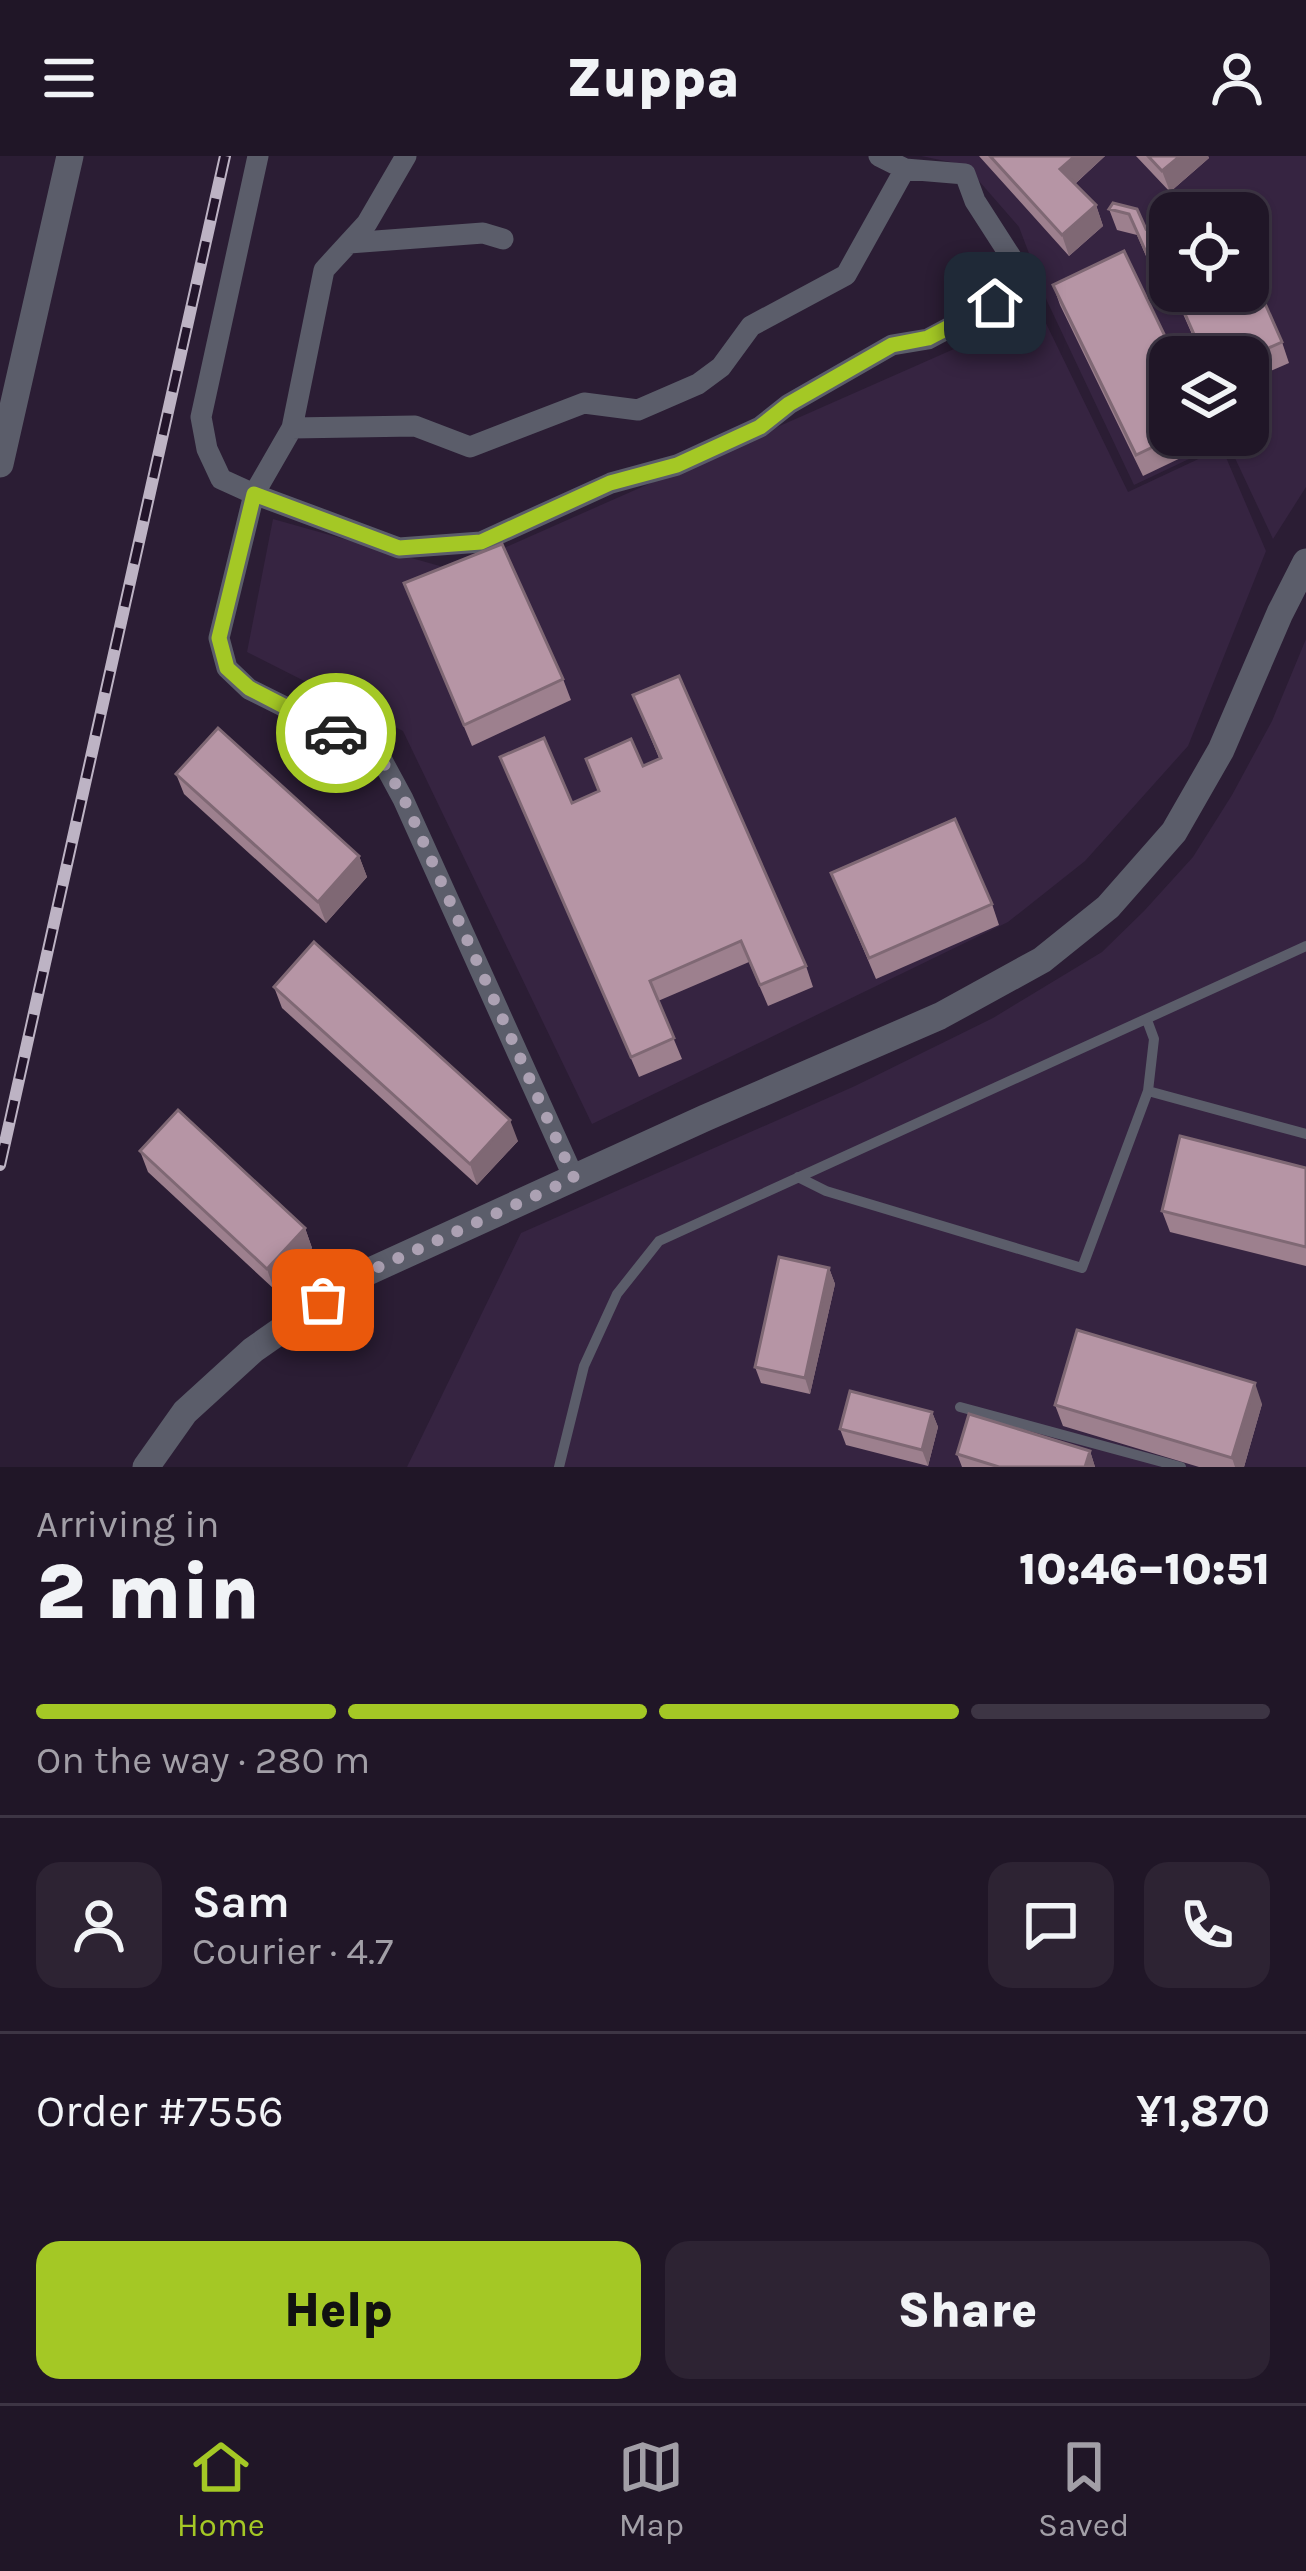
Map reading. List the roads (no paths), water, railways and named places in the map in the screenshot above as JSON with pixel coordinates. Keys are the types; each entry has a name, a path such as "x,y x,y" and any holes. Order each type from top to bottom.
{"street":[{"path":"0,464 8,400 70,156"},
{"path":"258,156 202,417 207,449 221,478 399,548 481,542 610,483 677,465 760,427 789,404 892,345 928,338 1029,285 975,201 965,173 904,169 879,156"},
{"path":"406,156 367,223 324,270 292,428 254,494 219,638 227,668 249,688 383,762 404,799 574,1178"},
{"path":"292,428 416,426 470,447 584,403 638,410 698,384 721,367 751,326 846,274 904,169"},
{"path":"349,243 483,233 503,238"},
{"path":"146,1467 185,1412 253,1350 359,1276 940,1016 1042,960 1108,907 1174,832 1221,750 1306,562"}],"lane":[{"path":"560,1467 584,1366 616,1294 659,1241 1306,946"},
{"path":"798,1177 826,1191 1082,1268 1148,1091 1154,1039 1147,1020"},
{"path":"1148,1091 1306,1134"},
{"path":"959,1407 1180,1467"}],"railway":[{"path":"0,1165 225,156"}]}
